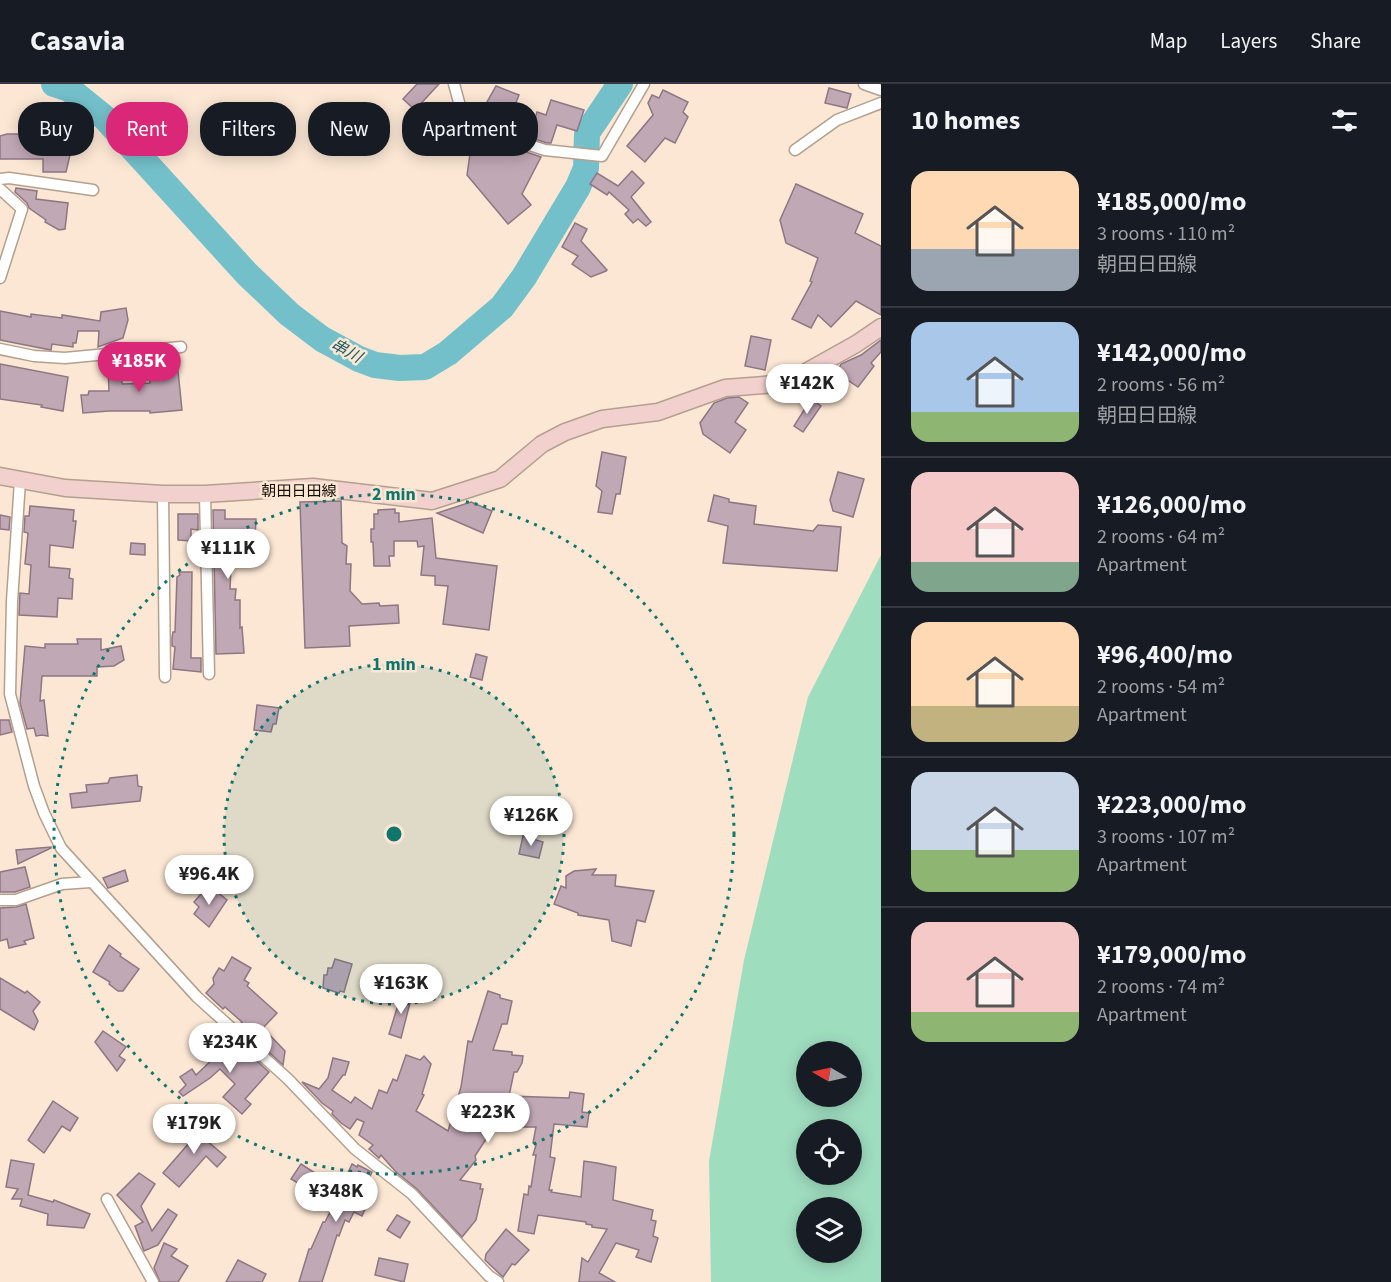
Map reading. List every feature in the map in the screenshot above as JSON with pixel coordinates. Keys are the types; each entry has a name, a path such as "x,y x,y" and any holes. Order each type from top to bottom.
{"main road":[{"name":"朝田日田線","path":"0,476 65,488 163,494 205,494 313,487 432,501 500,479 542,444 565,432 602,418 658,412 725,387 776,384 797,377 856,344 881,327"}],"street":[{"path":"454,84 465,124 545,150 603,156 644,84"},
{"path":"864,84 881,90"},
{"path":"795,150 837,120 881,103"},
{"path":"0,179 9,178 93,190"},
{"path":"0,189 22,209 0,278"},
{"path":"0,349 34,356 65,358 182,347"},
{"path":"20,481 5,694 44,813 62,848 197,998 288,1079 355,1149 412,1194 489,1276 498,1282"},
{"path":"163,494 165,677"},
{"path":"205,494 209,674"},
{"path":"0,900 16,900 62,884 91,882"},
{"path":"107,1199 153,1282"}],"green space":[{"path":"881,555 881,1282 711,1282 709,1161 744,960 808,697"}],"building":[{"path":"417,84 439,84 422,102 406,102 403,99"},
{"path":"496,86 519,95 516,102 487,102"},
{"path":"829,88 851,94 847,108 825,103"},
{"path":"663,90 688,102 683,112 688,117 675,143 665,138 645,162 627,146 653,115 648,103 652,95 659,98"},
{"path":"551,100 584,110 577,131 557,125 551,143 538,140 538,112 546,115"},
{"path":"18,134 18,156 70,156 66,172 43,172 43,159 0,159 0,136"},
{"path":"470,156 541,157 522,194 531,205 508,224 467,175"},
{"path":"632,171 644,183 631,197 651,222 646,226 638,219 633,223 625,214 629,210 609,192 607,195 590,184 597,173 618,186"},
{"path":"796,184 863,214 855,233 881,246 881,315 856,301 831,327 818,315 811,328 792,319 812,282 810,281 818,258 786,243 780,220"},
{"path":"16,188 37,191 36,199 68,203 65,229 59,230 45,222 46,220 29,208 15,192"},
{"path":"575,223 587,229 581,241 606,271 591,277 572,264 578,256 562,247"},
{"path":"126,308 128,320 123,338 98,347 99,331 78,331 73,347 52,344 51,350 0,340 0,311 31,317 31,314 62,318 62,315 100,321 101,312"},
{"path":"751,336 771,340 765,370 745,366"},
{"path":"881,340 881,352 871,363 874,366 858,387 837,373 841,364 861,355"},
{"path":"173,360 178,371 182,410 150,413 150,411 109,411 83,413 81,395 88,395 89,391 109,391 108,370 121,370 122,384 150,383 147,365"},
{"path":"0,364 68,377 63,411 41,407 42,405 0,399"},
{"path":"739,397 748,403 735,422 746,430 730,453 703,434 700,423 714,403 727,398"},
{"path":"811,399 821,406 803,432 794,426"},
{"path":"602,452 626,457 620,494 616,494 612,514 598,512 602,491 596,486"},
{"path":"838,472 864,479 853,517 833,511 830,500"},
{"path":"714,495 729,499 729,502 756,506 754,524 813,531 818,525 841,527 837,571 723,563 728,526 708,521"},
{"path":"341,501 342,543 347,546 346,564 351,564 350,591 362,604 398,605 399,623 349,626 350,646 305,648 300,502"},
{"path":"471,502 492,511 483,533 437,513"},
{"path":"30,506 74,510 73,521 76,521 73,548 50,545 49,567 70,569 69,578 73,579 72,599 58,598 57,617 19,615 20,593 29,594 31,565 25,564 28,533 24,532 25,516 29,516"},
{"path":"395,509 395,513 399,513 399,522 432,518 436,558 497,566 489,630 443,624 448,586 435,585 435,576 421,575 424,546 418,547 417,541 394,541 394,556 389,556 390,566 374,566 371,529 374,529 374,514 378,514 378,510"},
{"path":"213,510 225,510 225,519 256,519 255,539 239,539 240,566 231,567 230,589 236,589 235,600 240,600 240,628 242,627 244,653 216,654"},
{"path":"178,514 198,514 198,530 191,529 191,541 178,540"},
{"path":"0,515 10,517 9,530 0,529"},
{"path":"131,543 145,544 145,555 130,554"},
{"path":"179,572 192,572 191,658 201,658 201,672 173,669 175,647 172,646 172,638 175,632"},
{"path":"77,639 101,639 101,650 121,646 124,660 114,666 97,667 97,676 42,676 40,701 44,700 48,736 36,736 34,728 27,729 20,703 25,646 45,648 45,644 78,644"},
{"path":"476,654 487,657 482,680 470,677"},
{"path":"257,705 279,708 276,724 273,724 271,732 254,730"},
{"path":"0,720 9,720 12,732 0,735"},
{"path":"137,775 138,786 142,787 140,801 72,808 70,794 87,792 86,785 108,783 110,778"},
{"path":"523,836 543,842 539,858 519,854"},
{"path":"51,848 18,864 16,850"},
{"path":"25,867 30,887 15,892 0,892 0,872"},
{"path":"596,869 592,875 616,875 615,886 654,891 645,922 637,920 631,946 612,941 609,920 578,915 578,913 554,904 561,886 566,888 566,876 574,871"},
{"path":"125,870 128,881 108,888 103,878"},
{"path":"207,887 209,889 211,887 227,900 209,927 194,914 199,907 194,902"},
{"path":"26,904 34,938 24,941 26,944 9,948 7,939 0,941 0,908"},
{"path":"109,945 139,969 123,991 118,991 109,984 110,982 93,972"},
{"path":"232,957 251,968 244,980 249,983 247,986 277,1013 263,1028 285,1051 283,1065 239,1025 242,1022 206,993 214,984 213,978 219,968 224,971"},
{"path":"335,959 352,964 344,992 339,993 323,988 324,975 327,975 328,968 332,968"},
{"path":"0,978 25,993 27,991 40,1002 33,1011 38,1021 34,1030 0,1009"},
{"path":"488,991 500,995 500,998 512,1001 507,1024 502,1024 493,1050 523,1056 517,1072 514,1072 509,1096 569,1098 570,1092 584,1094 582,1112 589,1113 587,1127 554,1124 550,1157 555,1158 549,1190 581,1197 584,1161 597,1163 616,1167 613,1200 653,1210 651,1220 656,1221 653,1236 658,1238 651,1262 636,1257 639,1250 616,1243 599,1273 615,1282 579,1282 582,1258 588,1262 607,1229 592,1227 586,1222 538,1215 534,1234 518,1231 524,1194 528,1195 529,1186 531,1187 536,1155 533,1155 536,1145 533,1143 536,1127 522,1127 523,1107 500,1102 491,1134 475,1156 476,1160 460,1180 481,1184 480,1189 483,1189 476,1220 462,1237 417,1189 396,1172 381,1155 379,1158 369,1149 373,1145 359,1135 364,1122 357,1119 350,1129 341,1123 332,1114 333,1111 302,1082 319,1089 328,1078 333,1058 349,1062 345,1075 332,1090 351,1103 355,1097 372,1109 379,1090 387,1093 393,1079 397,1081 406,1055 420,1060 424,1056 431,1064 422,1094 424,1095 416,1111 448,1131 461,1087 468,1041 472,1042"},
{"path":"402,992 412,995 401,1038 389,1034"},
{"path":"103,1031 126,1047 119,1056 125,1060 117,1071 95,1042"},
{"path":"229,1036 269,1072 245,1099 251,1104 242,1114 223,1097 235,1084 220,1069 183,1096 179,1092 186,1085 180,1077 192,1069 196,1075 218,1054 215,1051"},
{"path":"53,1101 78,1118 70,1131 62,1126 44,1153 28,1140"},
{"path":"198,1120 216,1134 206,1140 226,1157 217,1167 206,1156 179,1187 163,1173 196,1135 191,1131"},
{"path":"11,1160 34,1164 28,1195 53,1202 54,1200 90,1214 84,1228 47,1225 48,1214 20,1206 22,1199 12,1199 18,1189 6,1187"},
{"path":"301,1164 318,1175 318,1180 312,1189 291,1179"},
{"path":"352,1164 372,1172 362,1193 369,1196 365,1204 367,1205 362,1216 354,1212 349,1222 345,1220 339,1236 337,1235 322,1282 299,1282 309,1249 325,1222 331,1210 329,1208 334,1195 337,1196"},
{"path":"139,1173 155,1184 141,1206 152,1231 168,1209 177,1215 158,1245 144,1251 135,1226 143,1222 117,1195"},
{"path":"397,1215 410,1222 400,1238 387,1230"},
{"path":"506,1229 529,1250 515,1265 512,1264 503,1277 485,1260 486,1254"},
{"path":"164,1243 177,1249 171,1256 188,1266 178,1282 160,1282 154,1268"},
{"path":"379,1258 408,1264 404,1282 375,1275"},
{"path":"238,1260 266,1274 262,1282 226,1282"}],"waterway":[{"name":"串川","path":"54,84 69,89 105,118 247,274 289,314 322,339 359,359 375,365 400,368 425,367 448,353 502,307 524,277 578,187 586,168 587,133 620,84"}]}
